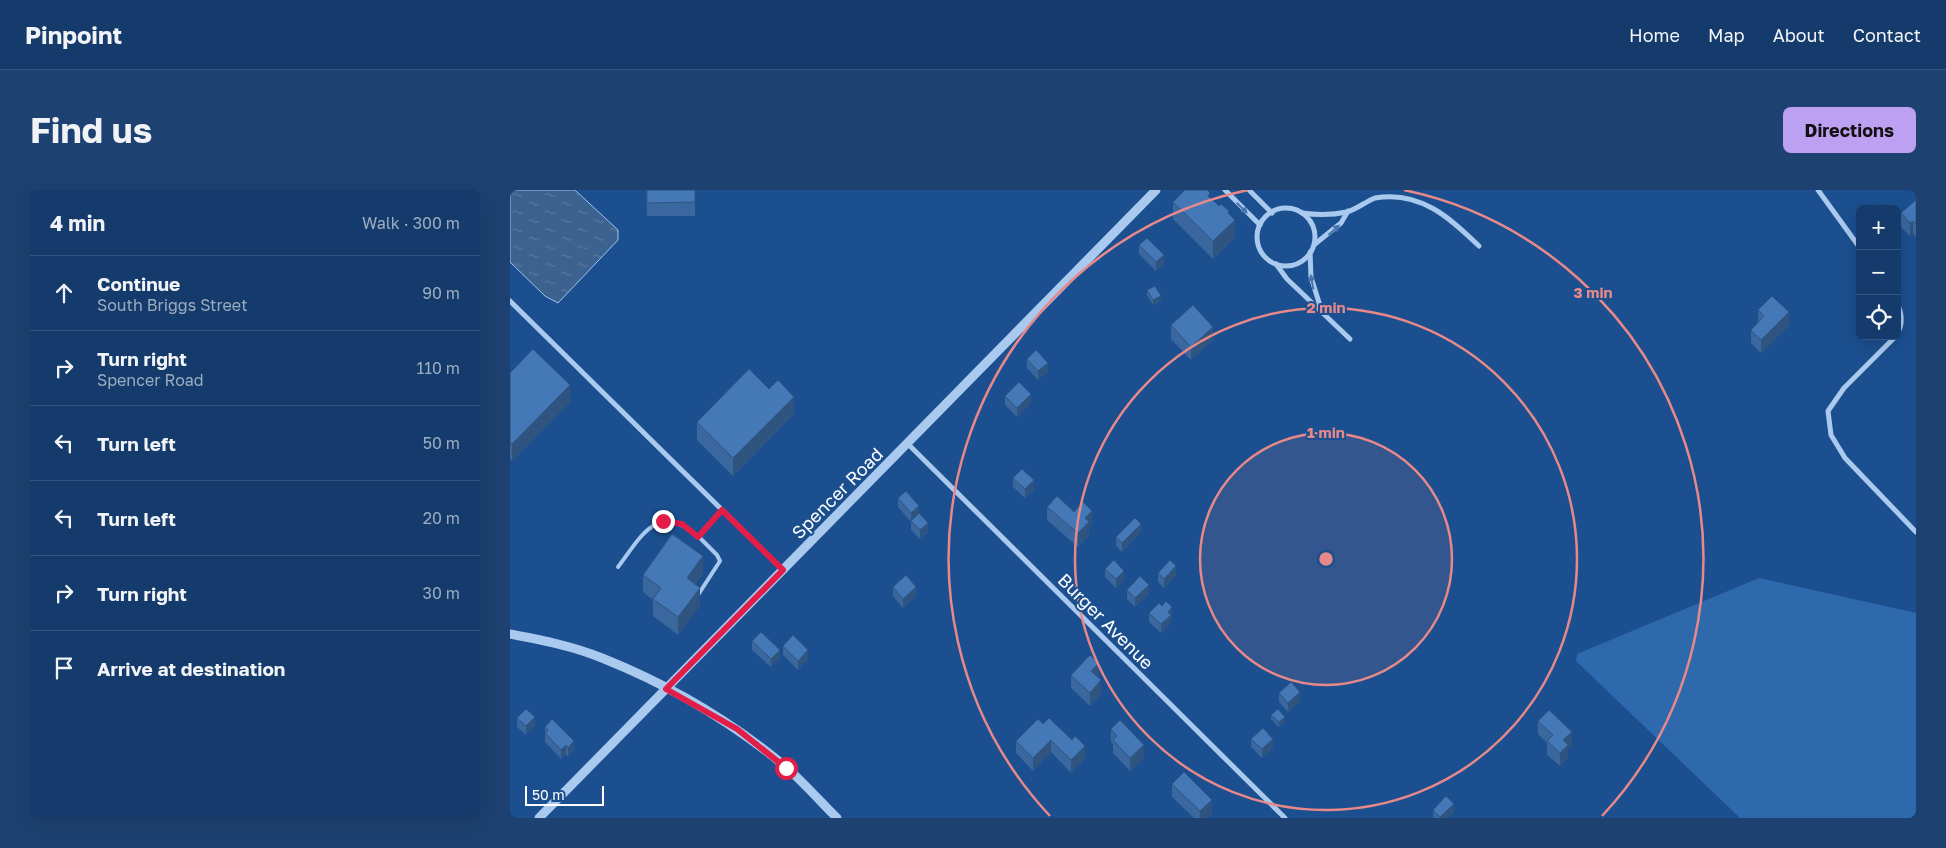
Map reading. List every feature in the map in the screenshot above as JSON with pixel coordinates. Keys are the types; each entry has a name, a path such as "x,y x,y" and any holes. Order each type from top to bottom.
{"street":[{"name":"Spencer Road","path":"539,818 1156,190"},
{"path":"1225,190 1260,226"},
{"path":"1249,190 1272,213"},
{"path":"1818,190 1856,242"},
{"path":"1350,339 1287,279 1261,251 1258,241 1260,226 1272,213 1285,208 1316,215 1348,211 1376,198 1393,195 1411,196 1427,201 1442,210 1479,246"},
{"path":"1275,264 1295,264 1310,252 1315,244 1341,223 1348,211"},
{"path":"1302,213 1313,227 1315,244"},
{"path":"1310,252 1311,278 1321,310"},
{"path":"510,301 783,570"},
{"path":"1891,340 1844,388 1828,411 1831,435 1845,458 1916,532"},
{"name":"Burger Avenue","path":"908,444 1285,818"},
{"path":"510,634 602,658 666,689 737,729 786,768 838,818"}],"lane":[{"path":"698,537 722,510"},
{"path":"618,567 647,530 659,522 669,521 682,524 717,554 720,561 698,595"}],"shaded area":[{"path":"1759,578 1916,613 1916,818 1740,818 1576,661 1577,654"}],"water":[{"path":"510,190 575,190 618,230 618,240 558,303 545,296 510,262"}],"building":[{"path":"647,190 695,190 695,202 647,203"},
{"path":"1185,190 1207,190 1210,193 1208,196 1219,206 1221,204 1229,211 1228,213 1235,220 1213,241 1173,202"},
{"path":"1916,200 1916,224 1913,221 1910,223 1901,213"},
{"path":"1147,238 1164,255 1156,262 1139,245"},
{"path":"1155,286 1161,296 1153,300 1147,290"},
{"path":"1772,296 1789,312 1761,340 1751,330 1764,316 1758,310"},
{"path":"1193,305 1213,327 1191,347 1171,325"},
{"path":"533,349 570,385 512,444 510,442 510,373"},
{"path":"1036,350 1048,363 1038,371 1027,359"},
{"path":"749,369 769,389 778,380 794,397 733,458 697,422"},
{"path":"1019,382 1031,394 1017,408 1005,396"},
{"path":"1022,469 1034,480 1025,489 1013,478"},
{"path":"906,491 919,506 911,513 898,498"},
{"path":"1057,496 1074,512 1083,502 1092,511 1085,518 1089,522 1078,533 1047,507"},
{"path":"919,513 928,523 920,530 911,521"},
{"path":"1135,518 1141,524 1122,543 1116,537"},
{"path":"672,534 703,556 687,578 700,588 678,617 653,599 661,588 643,575"},
{"path":"1114,560 1124,571 1116,579 1105,569"},
{"path":"1170,560 1176,566 1164,579 1158,573"},
{"path":"906,575 916,587 903,599 893,587"},
{"path":"1140,576 1149,585 1135,598 1127,590"},
{"path":"1166,601 1172,607 1168,612 1171,615 1161,624 1149,613 1159,603 1162,606"},
{"path":"761,632 780,650 771,659 752,641"},
{"path":"793,635 808,650 798,661 783,646"},
{"path":"1090,655 1099,663 1091,671 1101,680 1090,693 1071,675"},
{"path":"1291,682 1300,692 1288,703 1279,693"},
{"path":"526,709 535,717 526,726 517,718"},
{"path":"1278,709 1285,717 1279,722 1271,715"},
{"path":"1549,710 1572,732 1563,740 1568,745 1560,753 1547,741 1553,735 1538,721"},
{"path":"1049,718 1072,740 1075,736 1085,746 1071,760 1051,740 1033,758 1016,741 1038,719 1043,724"},
{"path":"552,719 574,741 568,748 566,745 561,750 545,733 548,730 545,727"},
{"path":"1120,720 1144,745 1130,758 1113,740 1117,736 1111,729"},
{"path":"1263,728 1273,739 1262,749 1251,739"},
{"path":"1184,772 1212,800 1200,811 1172,784"},
{"path":"1446,796 1454,804 1440,817 1433,810"}],"route":[{"path":"663,521 682,524 698,537 722,510 783,570 666,689 737,729 786,768"}]}
